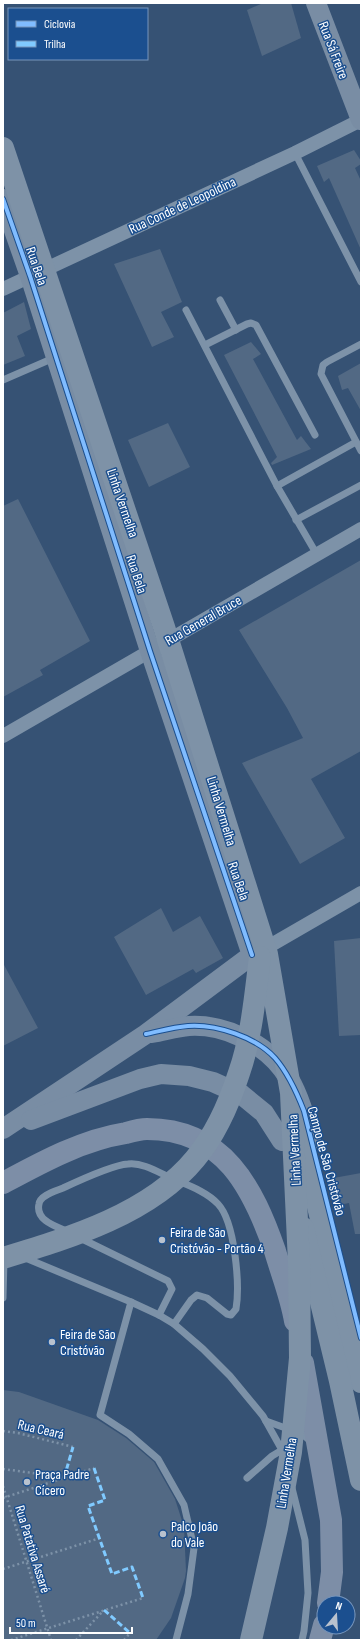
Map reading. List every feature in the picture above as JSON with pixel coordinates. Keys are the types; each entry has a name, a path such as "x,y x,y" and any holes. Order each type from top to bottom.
{"highway":[{"name":"Linha Vermelha","path":"3,148 164,627 267,954 291,1093 299,1263 300,1358 291,1452 277,1528 251,1640"},
{"name":"Linha Vermelha","path":"3,177 159,632 256,956 284,1093 293,1263 294,1358 285,1449 271,1525 245,1640"},
{"path":"3,1253 101,1225 132,1210 172,1182 194,1160 214,1132 228,1104 240,1072 252,1020 256,956"},
{"path":"291,1093 361,1382"},
{"path":"282,1141 340,1381 361,1480"}],"main road":[{"path":"3,1183 64,1152 109,1135 146,1129 174,1131 198,1140 224,1158 243,1180 264,1219 291,1300 332,1520 332,1572 329,1595"}],"street":[{"name":"Rua Sá Freire","path":"316,3 361,120"},
{"name":"Rua Conde de Leopoldina","path":"3,289 295,153 361,120"},
{"name":"Rua Bela","path":"3,199 30,276 150,651 256,956"},
{"name":"Rua General Bruce","path":"3,736 361,528"},
{"path":"146,1034 256,956 361,893"},
{"name":"Campo de São Cristóvão","path":"3,1130 146,1034 189,1026 223,1029 254,1042 274,1058 295,1088 304,1111 361,1338"},
{"name":"Campo de São Cristóvão","path":"3,1130 140,1079 161,1074 189,1076 213,1082 242,1094 264,1113 282,1141"}],"lane":[{"path":"295,153 361,282"},
{"path":"220,300 236,330"},
{"path":"186,310 277,486 316,553"},
{"path":"205,345 247,324 251,323 256,325 315,436"},
{"path":"361,344 326,362 323,365 321,374 361,451"},
{"path":"3,380 56,357"},
{"path":"277,486 356,442"},
{"path":"296,520 361,485"},
{"path":"159,1315 172,1289 168,1281 47,1222 38,1210 38,1204 41,1199 67,1186 119,1165 130,1163 149,1168 207,1194 224,1211 229,1225 237,1269 237,1304 234,1313 231,1315 227,1314 206,1298 197,1295 193,1297 174,1324"},
{"path":"3,1298 3,1253 131,1302 159,1315 174,1324 203,1349 230,1376 266,1421 282,1450 305,1540 308,1593 302,1640"},
{"path":"131,1302 100,1415 129,1434 158,1459 184,1505 194,1548 188,1594 176,1640"},
{"path":"266,1421 302,1434 318,1446"},
{"path":"247,1478 272,1456 282,1450"}],"path":[{"path":"5,1497 94,1468"},
{"path":"3,1469 64,1478"},
{"path":"3,1568 100,1538"},
{"path":"11,1640 143,1598"},
{"path":"76,1640 104,1610"},
{"path":"124,1640 130,1633"},
{"path":"25,1636 26,1640"}],"building":[{"path":"263,3 291,3 301,38 262,56 247,10"},
{"path":"354,150 361,161 361,164 355,168 361,181 361,250 329,178 324,182 317,166"},
{"path":"160,249 182,302 161,312 174,337 152,347 114,264"},
{"path":"24,302 31,329 17,336 25,356 3,365 3,313"},
{"path":"251,342 261,354 253,359 297,440 301,436 311,449 272,465 271,463 277,457 224,355"},
{"path":"361,363 361,411 348,388 342,390 338,376"},
{"path":"168,423 190,467 149,487 128,440"},
{"path":"18,499 90,641 40,670 43,675 3,697 3,506"},
{"path":"361,560 361,751 311,779 345,838 300,864 242,763 303,738 287,708 239,630"},
{"path":"161,908 173,932 200,916 223,958 196,973 193,969 146,995 114,937"},
{"path":"361,938 361,1035 339,1036 334,941"},
{"path":"3,963 38,1028 3,1046"},
{"path":"361,1173 361,1234 355,1234 349,1203 334,1206 328,1179"},
{"path":"3,1390 19,1392 98,1420 126,1438 154,1462 175,1499 184,1527 186,1571 171,1618 156,1640 3,1640"}],"marked path":[{"path":"64,1478 73,1447"},
{"path":"94,1468 105,1500 88,1506 112,1574 132,1567 143,1598"},
{"path":"104,1610 130,1633"}],"cycle path":[{"path":"3,199 30,276 150,651 252,955"},
{"path":"146,1034 188,1026 211,1027 235,1033 247,1038 267,1051 280,1064 292,1083 304,1111 361,1338"}],"place":[{"name":"Feira de São Cristóvão - Portão 4","path":"162,1240"},
{"name":"Feira de São Cristóvão","path":"52,1342"},
{"name":"Praça Padre Cícero","path":"27,1482"},
{"name":"Palco João do Vale","path":"163,1534"}]}
